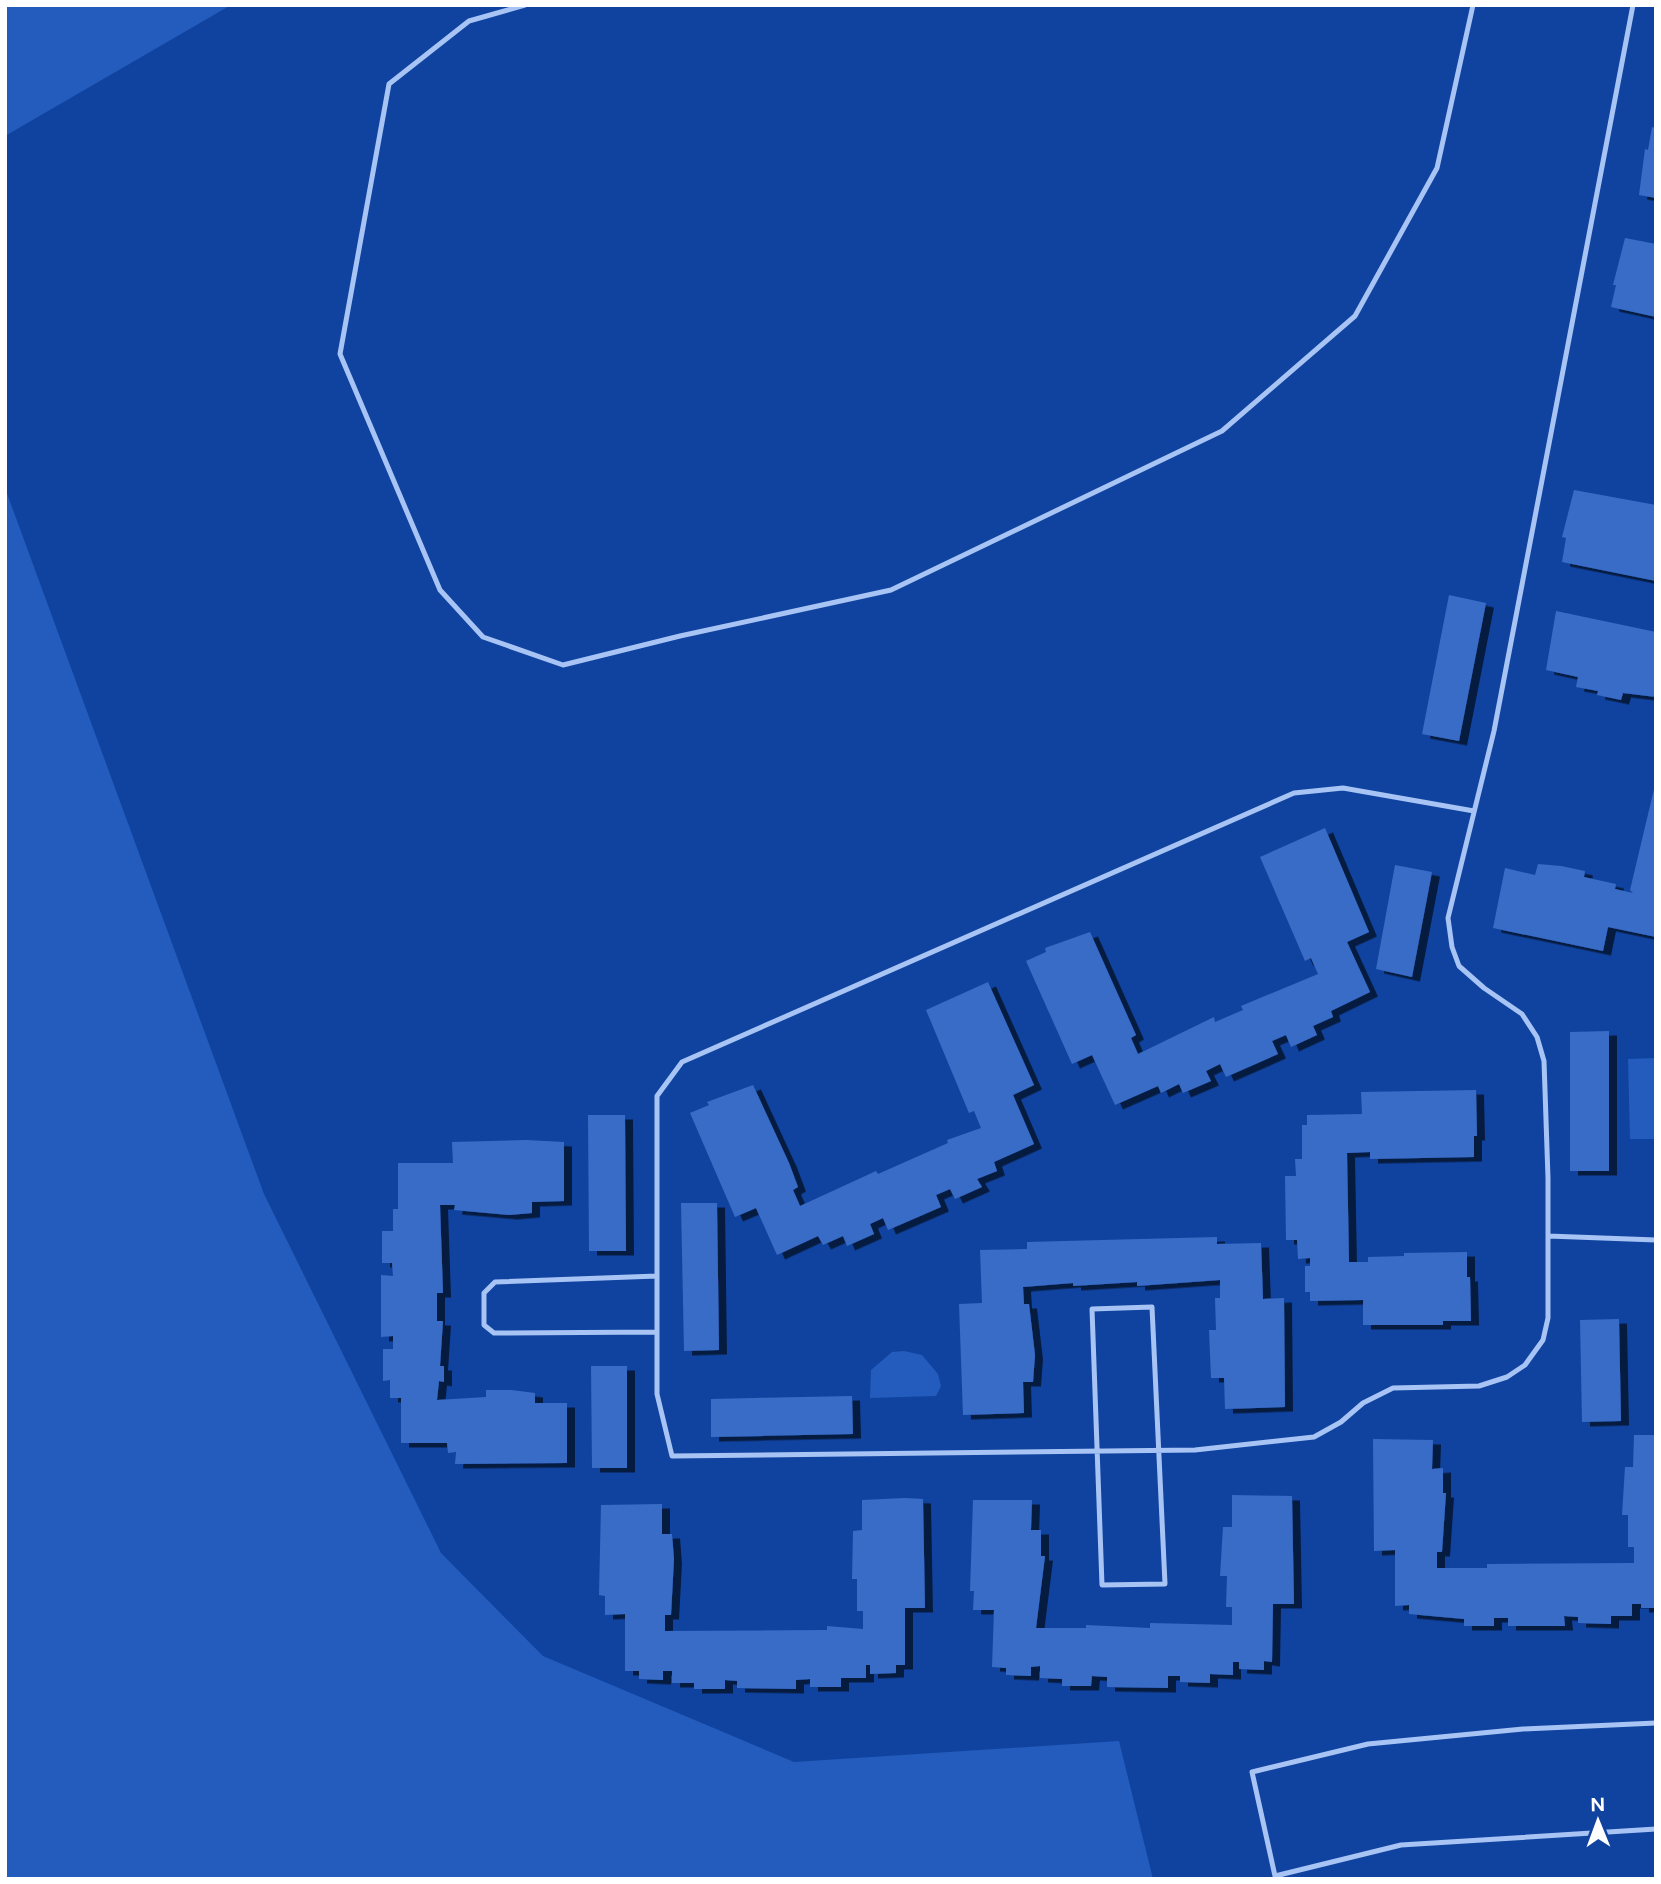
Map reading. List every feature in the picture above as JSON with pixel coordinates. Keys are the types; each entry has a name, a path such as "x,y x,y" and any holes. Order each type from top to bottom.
{"lane":[{"path":"525,5 469,20 388,84 340,354 440,590 483,637 563,666 680,636 891,590 1222,432 1355,316 1437,168 1473,5"},
{"path":"1474,811 1343,788 1294,793 682,1062 657,1096 657,1394 673,1456 1195,1450 1314,1437 1341,1422 1363,1403 1394,1388 1479,1386 1507,1377 1525,1365 1542,1340 1548,1318 1544,1061 1537,1037 1522,1014 1483,988 1459,966 1452,947 1448,918 1474,811 1496,718 1633,5"},
{"path":"1548,1236 1656,1240"},
{"path":"657,1276 495,1282 484,1293 484,1325 494,1333 657,1332"},
{"path":"1152,1307 1158,1450 1165,1584 1102,1585 1092,1309 1152,1307"},
{"path":"1656,1723 1523,1729 1368,1744 1252,1772 1275,1877 1401,1844 1656,1829"}],"shaded area":[{"path":"5,5 231,5 5,136"},
{"path":"5,488 264,1194 441,1553 543,1656 794,1762 1119,1741 1153,1879 5,1879"},
{"path":"1656,1058 1656,1139 1630,1139 1628,1059"},
{"path":"904,1351 922,1355 938,1374 941,1386 936,1396 870,1398 871,1370 892,1352"}],"building":[{"path":"1652,127 1656,128 1656,198 1639,195 1645,149 1648,150"},
{"path":"1625,238 1656,244 1656,317 1611,307 1616,285 1613,285"},
{"path":"1574,490 1656,505 1656,581 1562,562 1566,538 1562,537"},
{"path":"1449,595 1486,603 1459,741 1422,734"},
{"path":"1556,611 1656,632 1656,697 1623,693 1621,700 1597,695 1598,691 1576,687 1578,677 1546,670"},
{"path":"1655,785 1656,937 1608,927 1603,951 1493,928 1505,868 1535,875 1538,864 1561,866 1585,871 1584,877 1616,884 1615,889 1633,893 1630,890"},
{"path":"1325,828 1369,932 1347,942 1370,992 1331,1011 1333,1017 1313,1026 1317,1035 1291,1047 1286,1035 1272,1041 1278,1054 1226,1077 1220,1064 1206,1071 1211,1081 1183,1093 1179,1084 1161,1093 1158,1086 1115,1105 1092,1055 1072,1064 1026,961 1046,952 1045,948 1090,932 1136,1035 1131,1038 1138,1054 1214,1017 1215,1022 1243,1010 1241,1006 1318,974 1311,958 1305,961 1260,857"},
{"path":"1395,865 1432,872 1412,977 1376,969"},
{"path":"988,982 1034,1085 1013,1095 1034,1144 994,1162 997,1171 977,1179 982,1187 955,1199 950,1189 936,1195 941,1207 888,1230 883,1218 870,1224 874,1234 847,1246 843,1236 823,1245 818,1236 777,1255 756,1208 735,1217 690,1113 709,1105 707,1102 753,1085 789,1163 798,1187 793,1190 800,1206 876,1171 878,1174 948,1143 947,1140 981,1128 974,1111 969,1113 926,1010"},
{"path":"1609,1031 1609,1171 1570,1171 1570,1032"},
{"path":"1476,1090 1477,1136 1474,1136 1474,1157 1370,1159 1370,1152 1347,1153 1349,1262 1368,1262 1368,1257 1404,1256 1404,1253 1467,1252 1471,1321 1443,1321 1443,1325 1363,1325 1363,1300 1310,1301 1310,1292 1305,1292 1305,1266 1310,1266 1310,1258 1298,1259 1297,1240 1286,1240 1285,1176 1296,1176 1295,1159 1302,1159 1302,1125 1307,1125 1307,1115 1362,1114 1361,1092"},
{"path":"588,1115 625,1115 626,1251 589,1251"},
{"path":"452,1142 564,1142 564,1201 532,1202 532,1213 509,1215 454,1210 455,1205 440,1205 443,1293 437,1293 437,1321 443,1321 440,1366 444,1366 444,1382 439,1381 437,1400 486,1397 486,1390 511,1390 535,1393 535,1403 567,1403 567,1463 455,1464 456,1452 448,1453 447,1443 401,1443 401,1398 390,1398 390,1380 383,1381 383,1349 393,1349 393,1336 381,1337 381,1275 393,1276 392,1263 382,1263 382,1231 393,1231 393,1209 398,1209 398,1163 453,1163"},
{"path":"681,1203 717,1203 719,1350 684,1351"},
{"path":"1217,1237 1217,1244 1261,1243 1263,1299 1284,1298 1285,1407 1225,1409 1224,1378 1211,1378 1209,1330 1216,1330 1215,1298 1220,1298 1220,1280 1137,1286 1137,1282 1073,1286 1073,1283 1023,1287 1024,1304 1029,1304 1035,1355 1033,1382 1023,1382 1024,1413 963,1415 959,1304 982,1303 980,1250 1027,1249 1027,1242"},
{"path":"1619,1319 1621,1421 1582,1422 1580,1320"},
{"path":"591,1366 627,1366 627,1468 592,1468"},
{"path":"852,1396 853,1434 711,1437 711,1399"},
{"path":"1634,1435 1656,1435 1656,1608 1641,1608 1641,1604 1632,1604 1632,1616 1611,1616 1611,1624 1578,1623 1578,1617 1564,1616 1565,1626 1508,1626 1508,1618 1494,1618 1494,1626 1464,1626 1464,1619 1409,1614 1409,1605 1395,1606 1395,1550 1374,1551 1373,1439 1433,1440 1432,1469 1443,1468 1443,1493 1446,1493 1442,1552 1437,1552 1437,1568 1487,1568 1487,1564 1634,1563 1634,1547 1628,1547 1628,1515 1622,1515 1625,1467 1633,1467"},
{"path":"1232,1495 1292,1496 1294,1604 1273,1604 1272,1662 1264,1661 1264,1670 1239,1669 1239,1662 1233,1662 1233,1675 1210,1674 1210,1683 1180,1682 1180,1676 1168,1676 1168,1688 1107,1687 1107,1677 1092,1676 1091,1686 1062,1686 1062,1679 1040,1678 1040,1666 1031,1667 1031,1676 1006,1675 1006,1668 992,1667 994,1610 973,1610 974,1591 970,1591 973,1500 1032,1500 1031,1530 1041,1530 1041,1556 1045,1556 1036,1628 1086,1628 1086,1625 1150,1628 1150,1623 1232,1625 1232,1607 1226,1607 1227,1576 1220,1576 1223,1527 1232,1527"},
{"path":"923,1499 925,1608 905,1608 905,1665 896,1665 896,1673 870,1674 870,1665 866,1665 866,1678 841,1678 841,1687 810,1687 810,1679 796,1680 796,1689 737,1688 737,1681 725,1680 725,1689 694,1689 694,1683 672,1683 672,1671 663,1671 663,1680 639,1679 639,1671 625,1671 625,1614 605,1615 605,1596 599,1595 601,1505 662,1504 662,1534 672,1534 674,1559 671,1615 665,1615 665,1631 827,1630 827,1626 863,1629 863,1611 857,1611 857,1579 852,1579 853,1531 862,1530 862,1500"}]}
